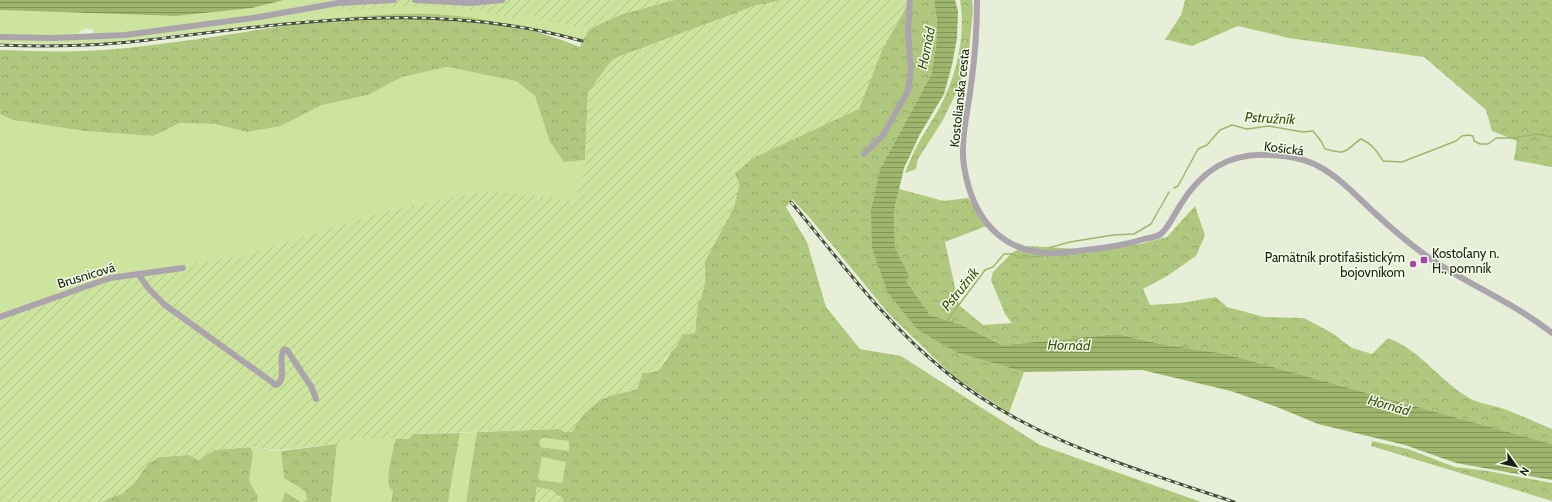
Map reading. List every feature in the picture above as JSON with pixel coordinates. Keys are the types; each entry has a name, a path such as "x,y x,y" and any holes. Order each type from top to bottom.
{"street":[{"path":"0,37 54,38 125,35 259,17 338,3 394,0"},
{"path":"415,0 471,3 502,0"},
{"path":"864,154 883,135 908,92 911,68 908,31 910,0"},
{"name":"Kostolianska cesta","path":"977,0 977,37 964,145 964,164 970,190 975,205 988,226 1001,237 1020,248 1043,253"},
{"name":"Košická","path":"1043,253 1059,254 1120,246 1160,234 1168,225 1189,191 1206,174 1224,162 1245,155 1290,157 1318,165 1339,179 1379,217 1427,256 1522,311 1552,333"},
{"name":"Brusnicová","path":"0,317 110,278 182,268"},
{"path":"138,274 149,289 165,305 276,385 280,383 282,377 280,359 284,349 287,350 312,388 316,399"}],"shaded area":[{"path":"284,0 338,0 260,15 149,31 93,34 93,29 86,29 73,35 0,35 0,10 176,16 252,8"},
{"path":"338,0 674,0 622,14 589,29 524,16 512,18 480,11 437,7 410,6 341,11"},
{"path":"783,0 910,0 883,48 859,109 751,159 735,173 739,185 734,207 704,263 705,282 700,301 698,301 695,333 682,334 677,346 667,356 659,369 642,373 637,389 609,396 601,400 584,413 572,432 565,432 559,429 413,434 408,439 362,438 337,444 281,450 250,447 214,450 199,460 188,455 159,457 148,463 136,481 122,494 98,502 0,502 0,315 97,279 246,255 383,212 474,193 494,191 575,201 583,177 588,92 611,61 618,57 755,6"},
{"path":"354,3 434,3 524,16 589,29 583,40 529,28 474,20 419,17 364,18 253,26 107,42 53,44 0,43 0,38 73,39"},
{"path":"447,67 516,81 535,96 550,142 564,162 585,160 583,177 575,201 525,195 474,193 383,212 246,255 97,279 0,315 0,114 13,120 84,131 153,136 180,123 215,124 247,132 281,126 322,105 368,95 402,77"},
{"path":"477,432 466,502 448,502 460,433"},
{"path":"362,438 396,438 388,476 389,486 393,491 391,502 331,502 337,444"},
{"path":"542,438 570,441 569,451 541,447 539,440"},
{"path":"250,447 281,451 284,478 305,491 307,500 301,502 285,492 281,502 257,502 258,495 249,481 253,453"},
{"path":"542,456 566,462 563,483 540,480 538,477"},
{"path":"537,487 552,490 558,497 563,498 562,502 535,502"}],"green space":[{"path":"674,0 783,0 755,6 618,57 588,92 585,160 564,162 550,142 535,96 516,81 447,67 402,77 368,95 322,105 281,126 247,132 215,124 180,123 153,136 84,131 13,120 0,114 0,50 63,51 119,49 207,38 302,23 398,14 449,15 487,20 543,34 580,47 589,29 622,14"},
{"path":"910,0 934,0 937,22 936,46 931,75 880,169 872,248 958,353 1024,372 1009,413 954,377 889,314 810,218 792,199 786,207 807,242 826,307 860,349 901,356 1040,445 1201,502 562,502 563,498 537,487 535,502 466,502 477,432 559,429 565,432 596,403 609,396 637,389 642,373 654,372 661,368 682,334 695,333 698,301 700,301 705,282 704,263 734,207 739,185 735,173 883,48","holes":["542,438 569,441 569,451 541,447 539,441","542,457 566,462 562,483 540,480 538,477"]},
{"path":"960,0 972,0 973,10 968,61 956,93 943,120 918,159 916,169 905,173 912,156 941,105 952,80 961,40 962,13"},
{"path":"1185,0 1552,0 1552,167 1514,160 1517,141 1492,131 1486,110 1424,57 1289,38 1238,26 1192,46 1164,39 1181,15"},
{"path":"899,189 944,201 968,198 982,219 989,225 945,242 959,305 983,325 1012,323 1005,314 991,280 993,272 1013,252 1028,246 1095,250 1140,244 1167,237 1195,206 1205,235 1196,256 1167,276 1143,289 1150,305 1182,303 1216,297 1227,307 1264,317 1304,318 1332,333 1352,348 1372,354 1388,338 1409,349 1446,381 1470,398 1504,409 1552,429 1552,444 1226,354 1161,344 1118,334 1002,345 962,325 930,315 906,281 895,248 894,211"},
{"path":"460,433 448,502 391,502 393,491 389,486 388,476 396,438 408,439 413,434"},
{"path":"1372,441 1408,449 1455,467 1488,471 1552,483 1552,501 1371,446"},
{"path":"337,444 331,502 302,502 307,500 305,491 284,478 281,451"},
{"path":"250,447 253,453 249,481 258,496 257,502 98,502 104,501 136,481 148,463 159,457 188,455 199,460 214,450"},
{"path":"285,492 301,502 281,502"}],"water":[{"path":"0,0 284,0 252,8 176,16 0,10"},
{"name":"Hornád","path":"934,0 955,0 958,11 957,38 952,65 944,94 920,134 904,168 894,211 895,248 909,276 906,281 930,315 962,325 1002,345 1118,334 1161,344 1226,354 1552,444 1552,480 1456,463 1405,445 1318,424 1277,407 1231,391 1142,370 1024,372 958,353 918,330 888,293 872,248 871,211 880,169 931,75 936,46 937,22"}],"waterway":[{"name":"Pstružník","path":"1174,188 1178,186 1198,149 1207,145 1220,130 1232,125 1247,129 1269,126 1303,132 1313,131 1325,149 1340,152 1347,150 1361,139 1374,148 1383,161 1402,162 1456,141 1462,136 1473,136 1474,141 1480,144 1488,144 1496,138 1513,138 1537,134 1552,137"},
{"name":"Pstružník","path":"1048,248 1070,242 1113,235 1134,234 1151,224 1169,192"},
{"name":"Pstružník","path":"946,322 985,270 993,267 1004,254 1013,254 1020,258 1041,256"}],"railway":[{"path":"0,45 55,46 111,44 258,27 366,18 420,18 474,21 528,28 582,41"},
{"path":"791,202 864,291 903,333 946,372 978,396 1047,434 1084,450 1158,477 1234,502"}],"place":[{"name":"Kostoľany n. H., pomník","path":"1424,260"},
{"name":"Pamätník protifašistickým bojovníkom","path":"1413,264"}]}
